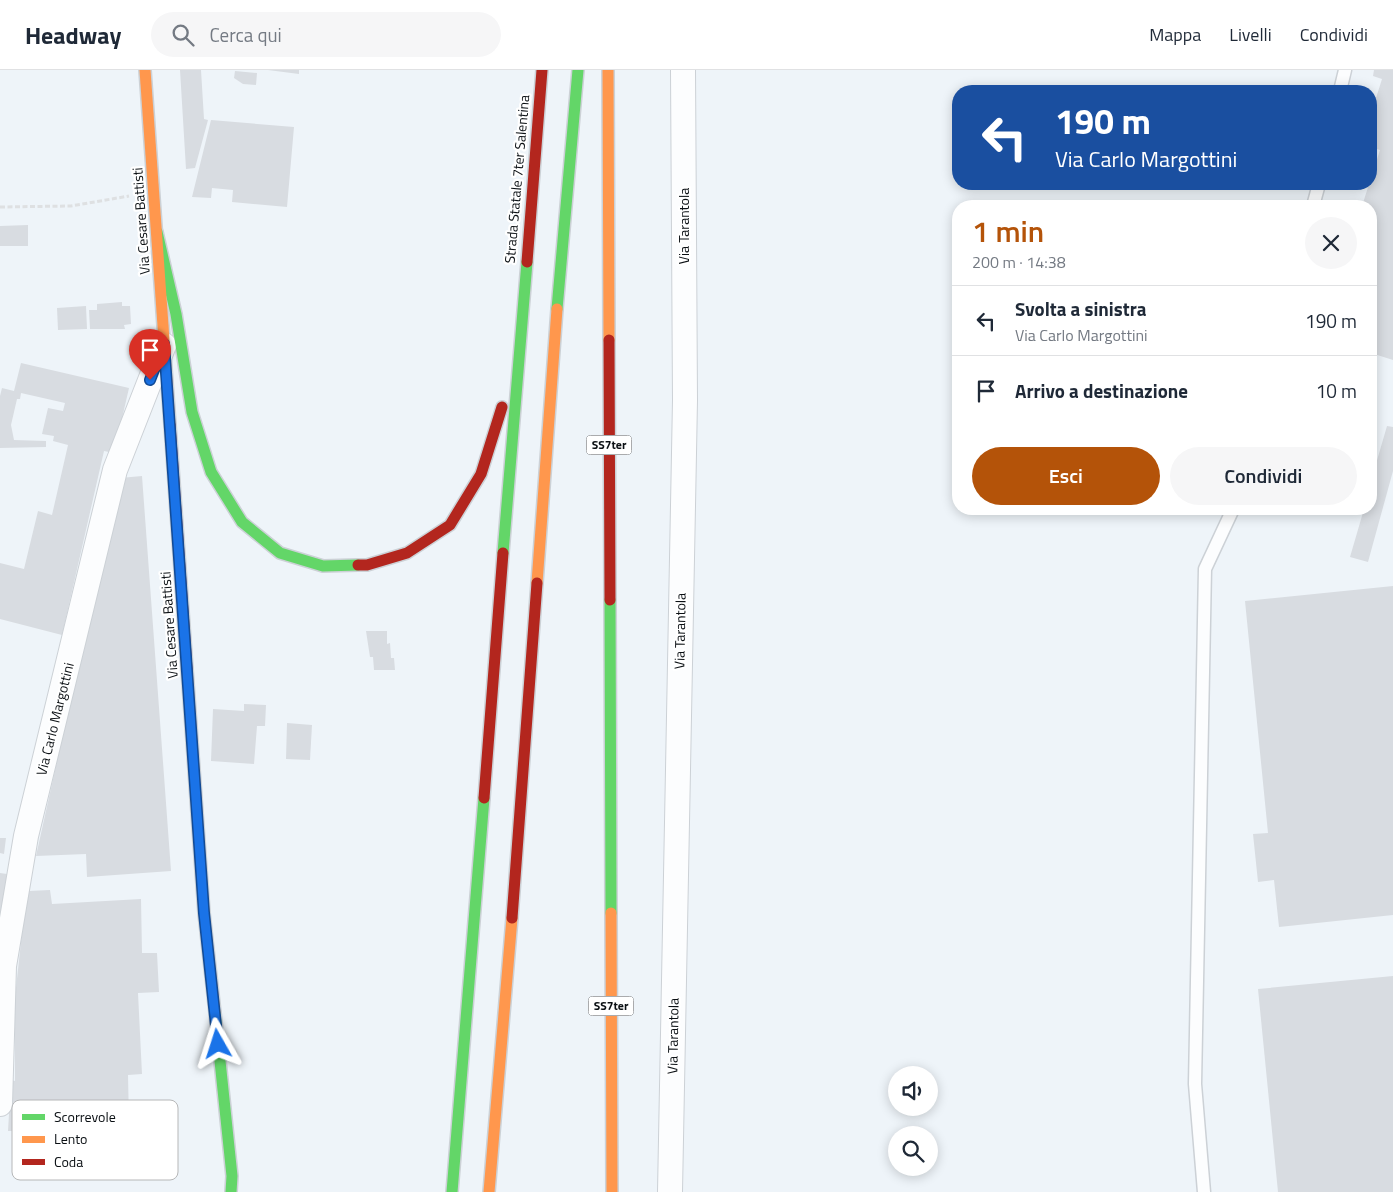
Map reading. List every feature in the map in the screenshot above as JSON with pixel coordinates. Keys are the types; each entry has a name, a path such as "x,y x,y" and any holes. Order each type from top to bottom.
{"main road":[{"name":"Via Cesare Battisti","path":"145,70 204,913 232,1176 231,1192"},
{"name":"Strada Statale 7ter Salentina","path":"523,290 542,70"},
{"path":"489,1192 500,1075 556,322 578,70"},
{"name":"SS7ter","path":"608,70 612,1192"},
{"path":"157,232 176,314 192,412 211,472 242,522 280,553 323,566 367,566 407,553 450,525 481,474 500,417 503,391"},
{"path":"508,346 523,290"},
{"path":"452,1192 523,290"},
{"name":"Via Cesare Battisti","path":"232,1176 238,1192"}],"street":[{"name":"Via Tarantola","path":"670,1192 685,400 683,70"},
{"name":"Via Carlo Margottini","path":"0,1104 4,966 26,836 115,470 164,344"}],"lane":[{"path":"1341,85 1345,70"},
{"path":"1204,1192 1195,1084 1205,569 1230,515"}],"path":[{"path":"0,207 71,206 154,192"}],"building":[{"path":"180,70 201,70 204,119 208,120 195,168 186,169"},
{"path":"268,70 299,70 299,74"},
{"path":"1374,70 1393,70 1393,360 1377,355 1377,200 1364,200 1367,190 1377,190 1377,159 1380,150 1377,149 1377,95 1382,79 1373,76"},
{"path":"235,71 257,73 256,85 243,84 234,78"},
{"path":"211,120 294,127 287,207 232,202 233,190 212,188 211,198 192,197"},
{"path":"28,225 28,246 0,246 0,226"},
{"path":"122,302 122,306 130,306 131,324 124,325 125,329 90,329 89,310 97,310 97,304"},
{"path":"86,306 87,329 58,330 57,308"},
{"path":"21,363 129,388 114,453 104,451 62,635 0,619 0,563 24,569 38,511 52,515 68,445 53,441 54,436 42,434 48,408 63,411 65,403 21,393 20,399 17,399 11,425 14,440 46,441 46,447 0,448 0,396 2,388 14,391"},
{"path":"1387,426 1393,427 1393,471 1368,562 1350,557 1362,515 1377,515 1377,460"},
{"path":"142,476 171,871 87,877 86,854 36,856 120,478"},
{"path":"1393,586 1393,915 1279,927 1274,880 1258,882 1253,834 1268,833 1245,601"},
{"path":"366,631 387,631 387,644 390,643 391,658 394,658 395,670 374,670 373,657 370,657"},
{"path":"244,704 266,705 265,726 257,726 254,764 211,761 213,709 244,711"},
{"path":"287,723 312,725 310,760 286,759"},
{"path":"0,838 6,838 4,854 0,853"},
{"path":"0,873 7,874 1,925 0,925"},
{"path":"50,890 52,904 141,899 142,953 157,953 159,992 138,993 142,1074 128,1075 129,1100 12,1100 12,1131 8,1131 11,1080 15,1081 15,997 25,905 29,891"},
{"path":"1393,976 1393,1192 1278,1192 1258,989"}],"traffic: fast":[{"path":"557,309 578,70"},
{"path":"157,232 176,314 192,412 211,472 242,522 280,553 323,566 358,565"},
{"path":"503,553 527,262"},
{"path":"610,600 611,913"},
{"path":"452,1192 484,798"},
{"path":"215,1013 232,1176 231,1192"}],"traffic: slow":[{"path":"145,70 170,425"},
{"path":"608,70 609,340"},
{"path":"537,583 557,309"},
{"path":"187,669 204,913 215,1013"},
{"path":"611,913 612,1192"},
{"path":"489,1192 512,918"}],"traffic: jam":[{"path":"527,262 542,70"},
{"path":"609,340 610,600"},
{"path":"358,565 367,565 407,553 450,525 481,474 502,407"},
{"path":"170,425 187,669"},
{"path":"484,798 503,553"},
{"path":"512,918 537,583"}],"route":[{"path":"150,380 164,344 204,913 218,1044"}]}
